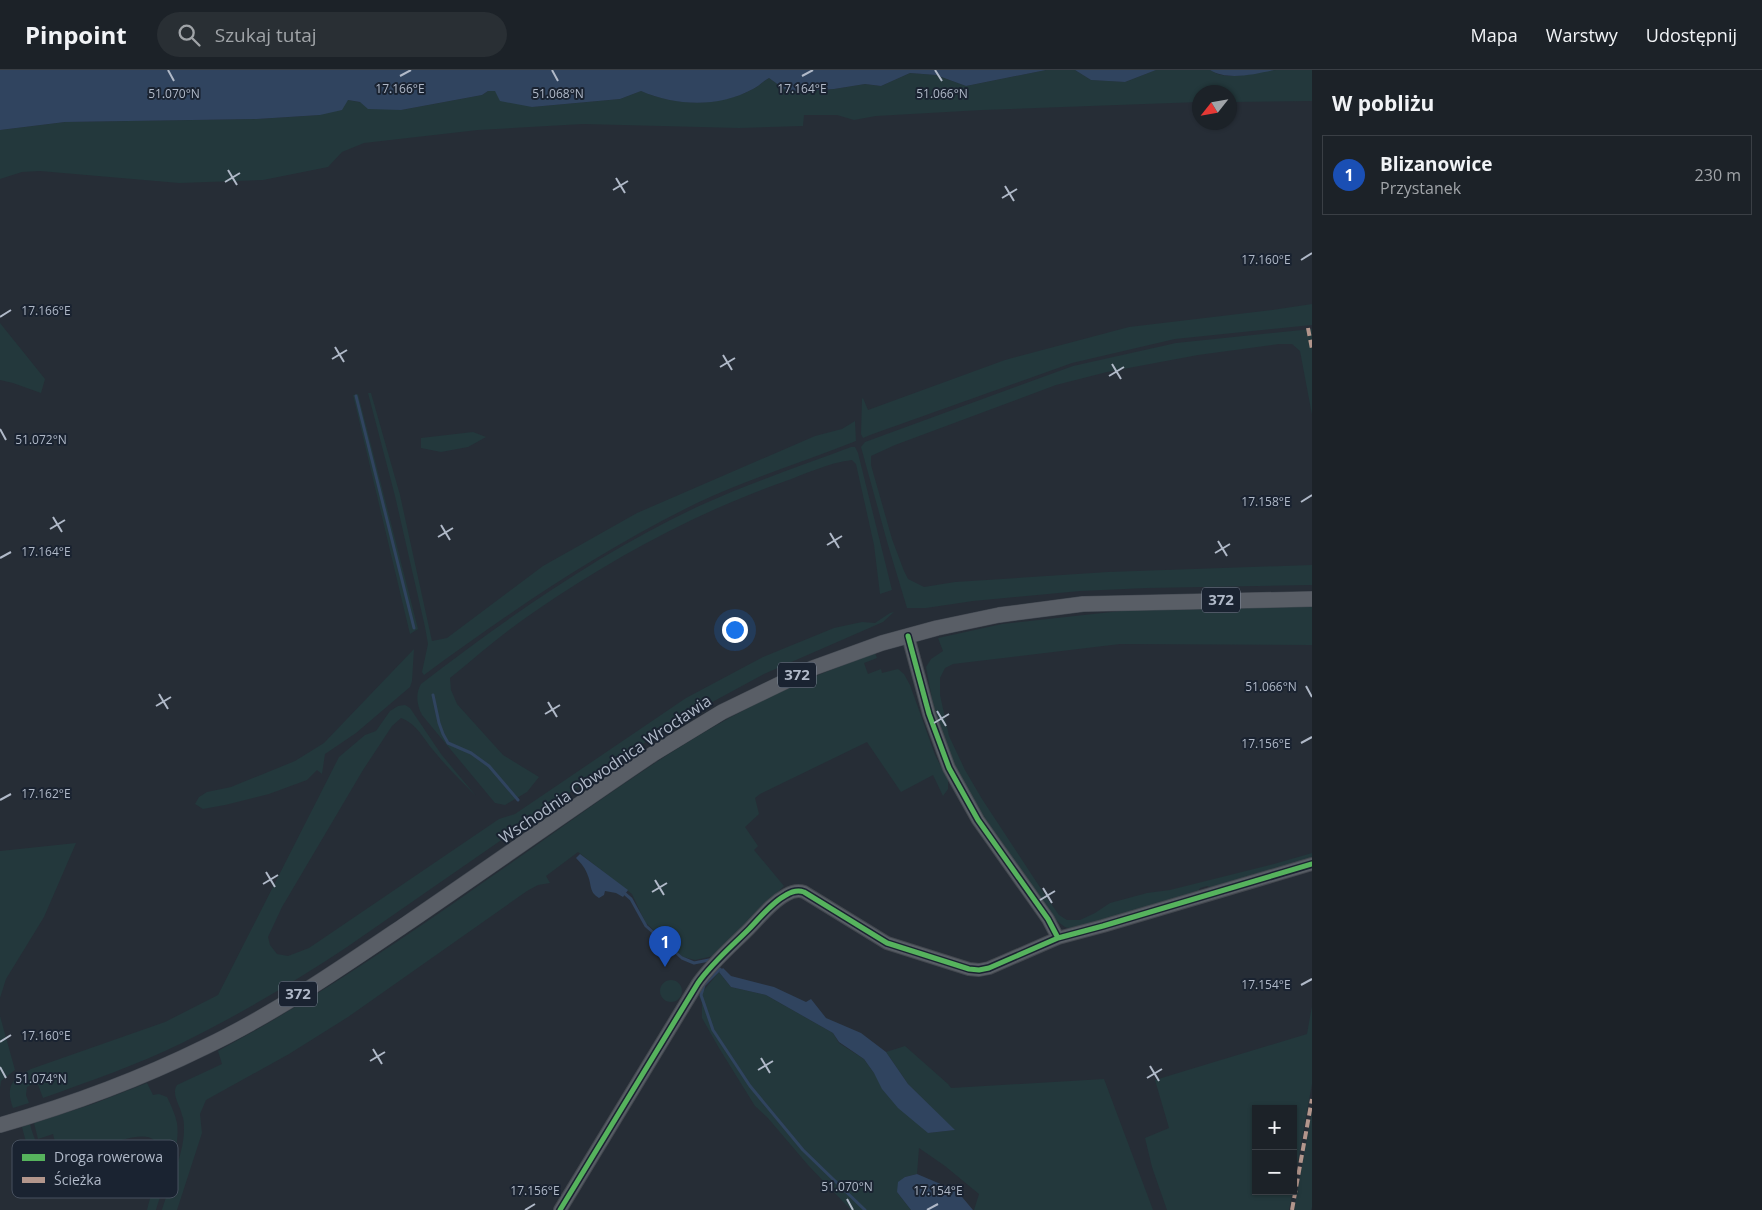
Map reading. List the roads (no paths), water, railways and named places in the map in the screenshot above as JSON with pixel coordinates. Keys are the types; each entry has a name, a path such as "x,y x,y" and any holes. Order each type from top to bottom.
{"main road":[{"name":"Wschodnia Obwodnica Wrocławia","path":"0,1125 32,1116 111,1088 206,1047 250,1024 332,974 692,729 750,697 813,668 882,643 1000,615 1082,604 1312,598"}],"street":[{"path":"908,636 930,714 949,768 978,820 1048,919 1058,938"},
{"path":"560,1210 698,983 706,972 763,914 786,896 797,891 804,892 887,943 974,970 989,968 1058,938 1095,929 1312,864"}],"water":[{"path":"0,70 1046,70 966,86 936,75 910,73 881,86 865,84 807,91 787,91 769,78 755,88 740,95 711,102 697,103 668,100 641,91 620,99 532,107 500,101 495,91 488,91 482,95 401,110 368,109 360,102 348,100 342,110 320,115 257,119 65,122 0,130"},
{"path":"1075,70 1156,70 1125,82 1091,80"},
{"path":"1210,70 1274,70 1233,76"},
{"path":"580,854 628,890 623,897 616,893 605,891 604,895 599,898 596,896 592,891 586,871 576,858"},
{"path":"723,968 731,976 774,987 806,1002 811,999 826,1018 861,1033 886,1052 908,1084 955,1130 928,1133 898,1108 882,1089 864,1059 839,1042 833,1033 766,995 731,987 719,972"},
{"path":"917,1174 957,1191 973,1210 911,1210 897,1192 898,1182 905,1177"}],"waterway":[{"path":"356,396 414,628"},
{"path":"433,695 439,723 448,743 471,753 489,766 518,800"},
{"path":"623,892 631,899 646,926 682,958 694,963 709,960"},
{"path":"724,973 720,969 704,985 701,995 713,1030 750,1086 803,1150 865,1210"}],"place":[{"name":"Blizanowice","path":"665,967"}]}
